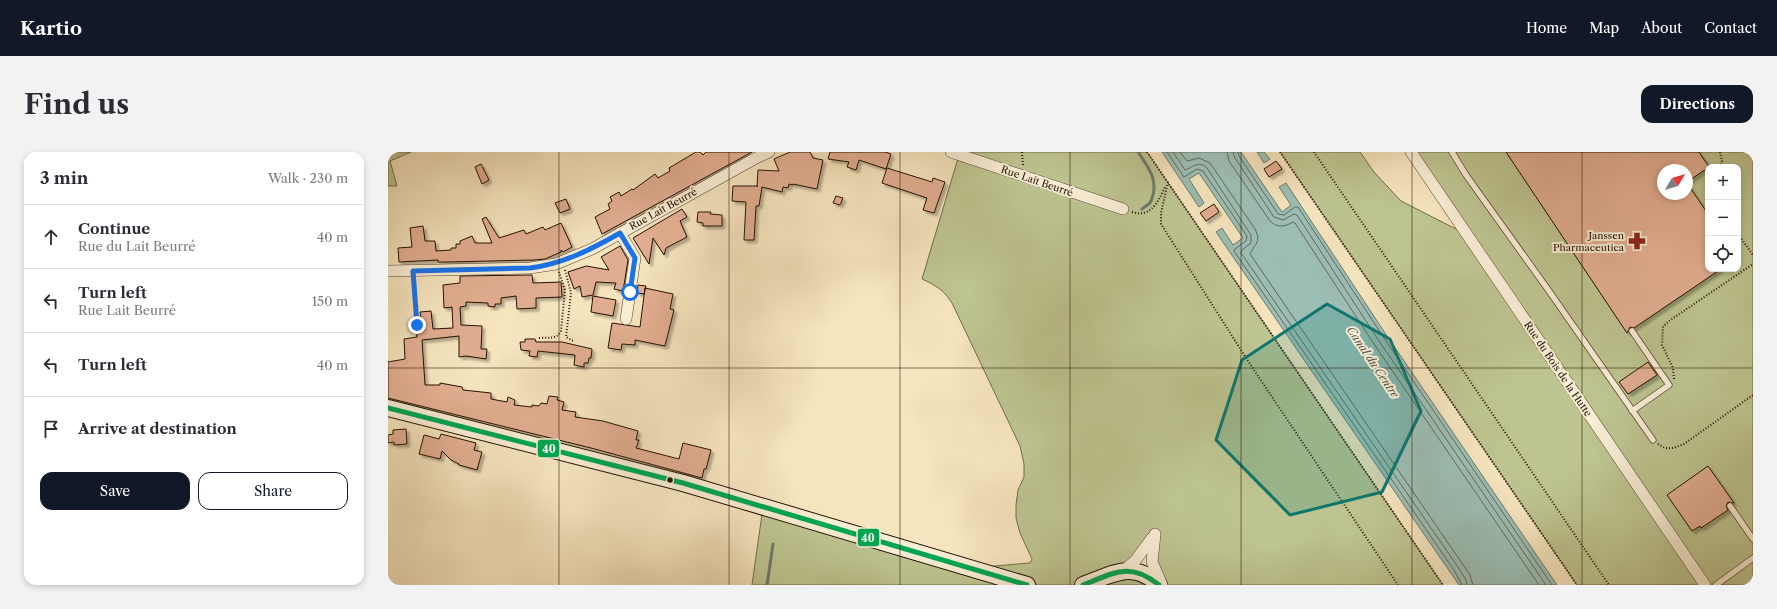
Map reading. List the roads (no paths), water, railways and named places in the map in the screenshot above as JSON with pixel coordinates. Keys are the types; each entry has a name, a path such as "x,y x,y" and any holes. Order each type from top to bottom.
{"street":[{"name":"Rue Lait Beurré","path":"388,271 530,268 559,262 592,248 769,152"},
{"name":"Rue Lait Beurré","path":"951,152 1123,209"},
{"name":"Rue du Bois de la Hutte","path":"1411,152 1705,585"},
{"path":"620,233 635,258 626,319"},
{"path":"388,408 493,433 700,488 1027,585"},
{"path":"1123,570 1139,557 1155,534 1152,562 1162,585"},
{"path":"1083,585 1096,582 1112,573 1123,570 1138,572 1152,578 1159,585"}],"lane":[{"path":"1452,152 1466,175 1653,440"},
{"path":"1632,331 1670,385 1632,411"},
{"path":"1730,506 1753,538"},
{"path":"1716,585 1753,558"}],"water":[{"name":"Canal du Centre","path":"1162,152 1241,152 1282,212 1291,205 1279,187 1286,183 1387,336 1557,585 1459,585 1216,232 1222,228 1233,245 1243,238 1199,173 1189,179 1204,203 1199,207"},
{"path":"1257,152 1264,152 1270,159 1264,163"}],"waterway":[{"path":"1138,152 1150,170 1154,183 1153,196 1150,203 1142,209"},
{"path":"767,585 773,544"}],"place":[{"name":"Janssen Pharmaceutica","path":"1637,241"}]}
